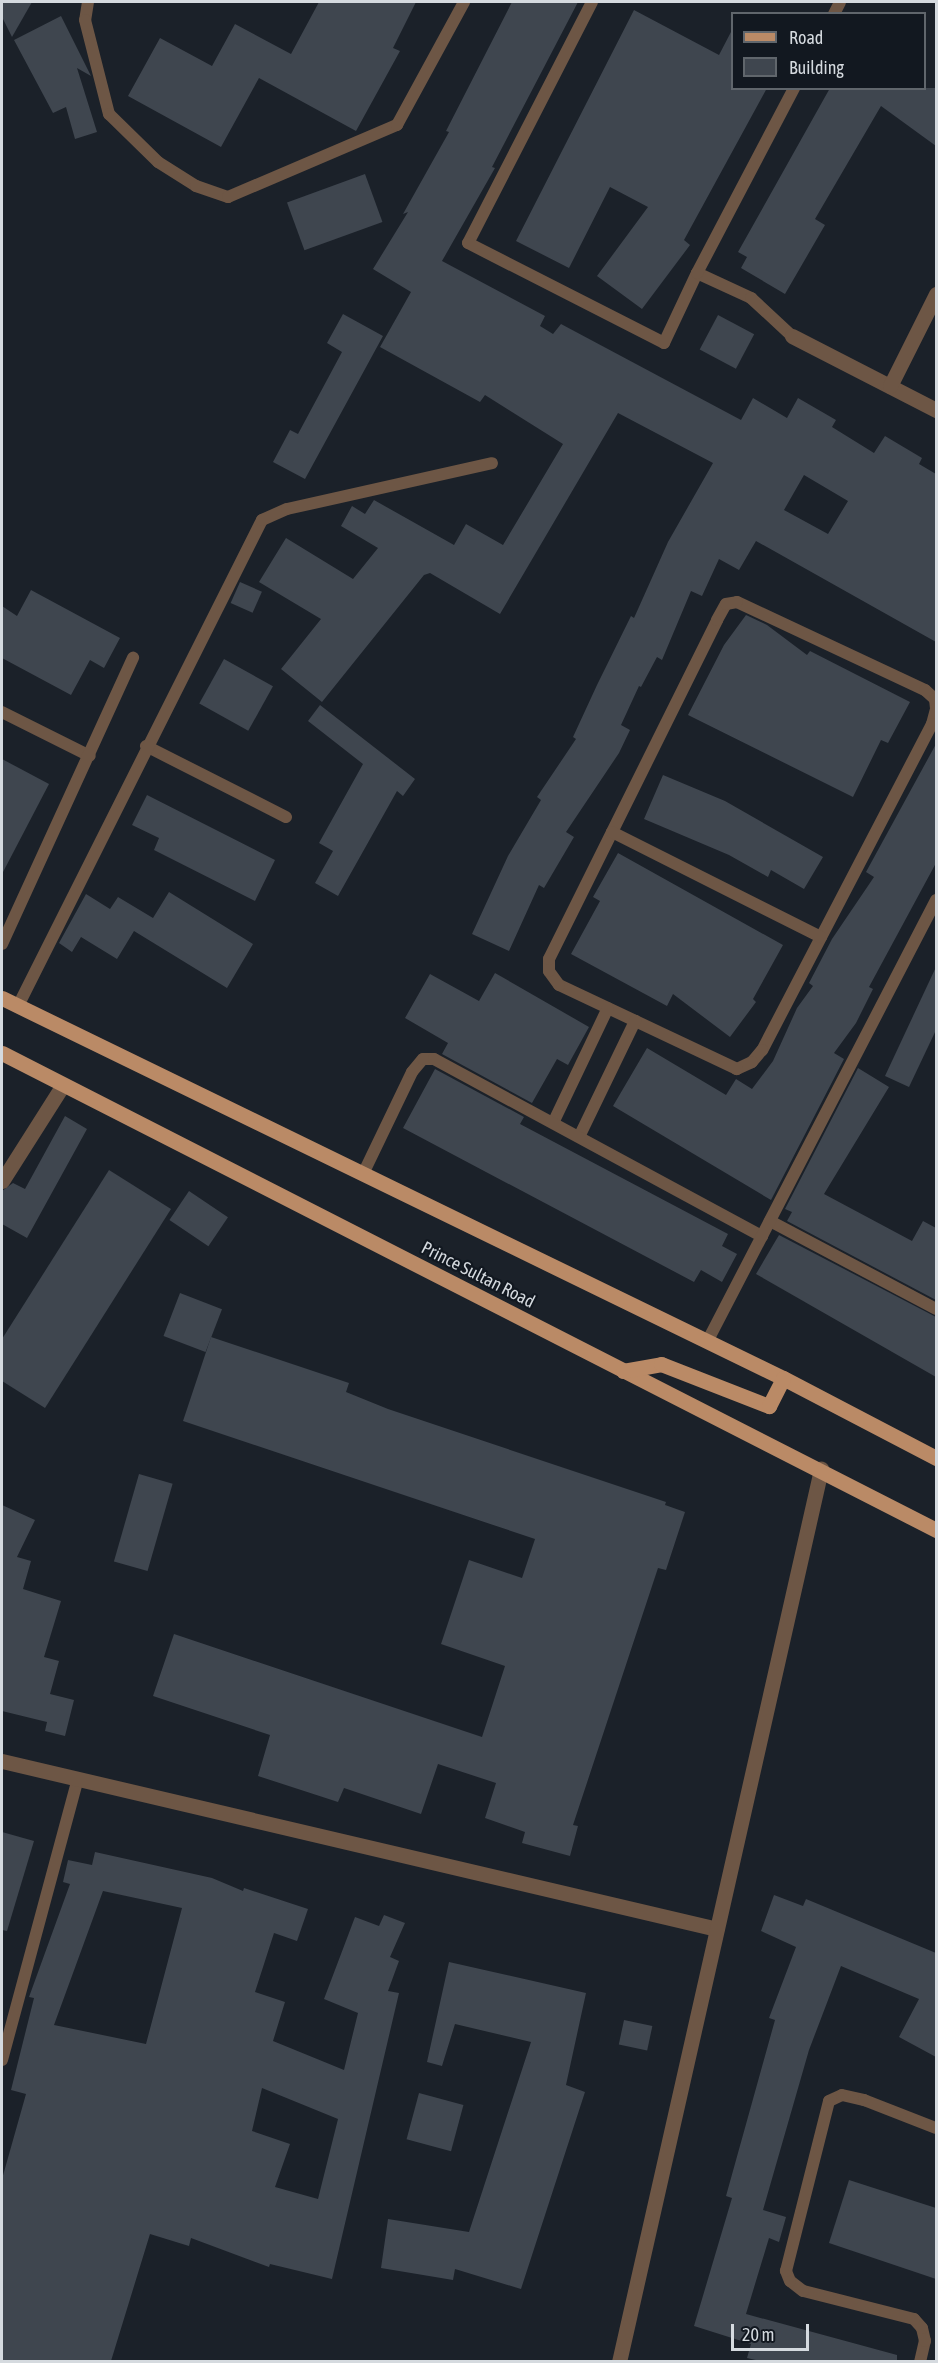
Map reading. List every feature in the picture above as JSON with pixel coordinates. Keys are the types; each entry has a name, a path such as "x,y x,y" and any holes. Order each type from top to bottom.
{"main road":[{"path":"2,998 783,1378 936,1458"},
{"name":"Prince Sultan Road","path":"2,1053 623,1371 821,1469 936,1530"},
{"path":"623,1371 661,1364 770,1406 783,1378"}],"street":[{"path":"890,386 936,294"},
{"path":"792,336 936,410"},
{"path":"2,1181 63,1085"},
{"path":"619,2361 821,1469"},
{"path":"2,1761 717,1929"}],"lane":[{"path":"88,2 85,20 109,114 158,162 195,186 228,197 397,125 464,2"},
{"path":"592,2 468,243 664,343 697,273 793,90"},
{"path":"697,273 750,298 792,336"},
{"path":"18,1006 262,520 287,509 492,463"},
{"path":"737,602 762,611 925,690 935,699 932,724 762,1050 752,1062 738,1069 559,985 549,972 549,959 612,832 726,604 737,602"},
{"path":"3,936 90,756 133,658"},
{"path":"2,712 90,756"},
{"path":"147,746 286,817"},
{"path":"612,832 821,937"},
{"path":"707,1342 936,900"},
{"path":"554,1121 608,1008"},
{"path":"580,1135 635,1021"},
{"path":"363,1174 411,1072 423,1059 434,1059 580,1135 762,1236"},
{"path":"770,1221 936,1309"},
{"path":"2,2060 78,1779"},
{"path":"920,2361 931,2343 914,2319 803,2291 790,2281 786,2271 830,2101 842,2094 864,2100 936,2128"}],"building":[{"path":"2,2 32,2 12,37 2,17"},
{"path":"319,2 416,2 393,48 400,51 356,131 259,78 221,147 128,96 160,38 212,66 235,24 291,54"},
{"path":"512,2 578,2 492,167 495,168 442,261 545,316 540,326 553,334 561,324 741,420 753,398 787,418 798,398 836,420 832,427 874,453 885,436 922,458 919,464 936,474 936,642 756,541 739,570 719,559 702,596 691,591 662,660 657,657 641,687 639,686 621,725 630,730 619,753 566,832 574,837 544,888 539,885 509,951 472,934 508,856 541,800 537,797 576,739 573,737 631,616 634,618 668,542 713,463 618,413 500,614 430,573 424,575 322,702 281,669 321,619 259,582 286,538 353,579 378,548 341,526 352,506 365,514 374,500 454,545 466,524 503,545 563,444 485,395 480,402 380,347 411,292 373,269 408,212 403,214 449,132 446,131","holes":["804,475 848,501 828,534 784,510"]},
{"path":"634,10 719,55 731,32 731,90 766,90 684,240 690,245 642,309 597,276 648,207 610,187 569,268 516,241"},
{"path":"61,16 91,76 77,68 97,132 75,139 66,107 53,113 14,40"},
{"path":"926,88 936,88 936,146 881,106 815,219 825,225 785,294 741,268 747,257 738,252 829,90 926,90"},
{"path":"365,174 382,222 304,250 287,202"},
{"path":"343,314 383,336 305,479 273,462 290,430 298,434 342,352 327,343"},
{"path":"718,315 754,334 736,369 700,349"},
{"path":"240,582 262,592 253,613 231,603"},
{"path":"31,590 120,638 104,668 90,660 71,695 2,658 2,606 17,616"},
{"path":"746,615 767,625 807,655 810,651 910,702 888,743 881,740 853,797 688,715 724,645"},
{"path":"224,659 273,686 248,731 199,704"},
{"path":"320,705 415,779 403,796 397,791 338,896 315,883 333,851 319,843 363,764 308,721"},
{"path":"936,744 936,863 869,987 873,989 856,1023 834,1053 844,1059 771,1200 613,1106 647,1048 726,1095 736,1079 752,1089 773,1061 797,1008 813,986 809,983 832,939 874,877 866,872"},
{"path":"2,759 49,784 2,874"},
{"path":"663,775 725,801 823,857 804,889 771,870 768,877 729,855 644,819"},
{"path":"147,795 275,860 255,901 154,850 159,838 132,825"},
{"path":"618,853 783,945 753,999 756,1002 730,1037 673,994 667,1006 571,954 600,901 593,897"},
{"path":"169,892 253,944 227,988 134,931 117,959 81,937 72,952 59,943 86,894 110,909 118,897 153,918"},
{"path":"936,967 936,1030 909,1087 885,1076"},
{"path":"495,973 589,1027 568,1065 557,1059 532,1103 442,1054 448,1043 405,1018 430,974 479,1001"},
{"path":"858,1068 889,1087 824,1194 912,1241 923,1221 936,1228 936,1300 787,1221 792,1212 785,1209"},
{"path":"435,1069 524,1117 520,1124 728,1234 722,1246 737,1254 722,1282 701,1270 694,1282 403,1128"},
{"path":"65,1116 87,1129 27,1238 2,1224 2,1191 13,1183 25,1189"},
{"path":"109,1170 171,1209 45,1408 2,1381 2,1339"},
{"path":"189,1191 228,1217 208,1246 169,1220"},
{"path":"779,1235 936,1317 936,1377 756,1274"},
{"path":"180,1293 222,1309 206,1352 164,1336"},
{"path":"211,1337 349,1383 346,1392 388,1409 666,1502 665,1505 685,1512 666,1570 658,1568 573,1825 578,1826 570,1856 522,1843 525,1832 485,1818 496,1783 438,1764 421,1814 344,1788 338,1802 258,1776 270,1735 153,1696 174,1634 482,1737 505,1666 441,1644 469,1560 522,1578 535,1539 183,1421"},
{"path":"139,1474 173,1484 148,1571 114,1561"},
{"path":"2,1505 35,1520 17,1557 31,1561 23,1589 61,1601 44,1657 59,1661 50,1694 74,1700 65,1736 45,1731 47,1722 2,1711"},
{"path":"2,1832 34,1841 7,1931 2,1930"},
{"path":"95,1852 212,1878 243,1891 244,1888 308,1909 297,1941 274,1933 255,1992 285,2002 273,2041 344,2070 358,2013 324,1999 355,1917 379,1926 384,1915 405,1923 390,1957 399,1961 388,1991 399,1993 332,2279 270,2264 269,2267 191,2238 189,2246 150,2234 111,2361 2,2361 2,2179 26,2094 11,2090 34,1998 29,1997 70,1884 63,1882 68,1860 92,1865","holes":["103,1891 182,1908 146,2044 54,2025","262,2088 338,2119 318,2199 275,2187 290,2144 252,2131"]},
{"path":"774,1895 803,1906 806,1899 936,1953 936,2057 899,2037 919,1999 841,1966 809,2050 763,2210 786,2217 779,2242 769,2238 746,2314 897,2355 897,2361 760,2361 747,2358 751,2344 694,2326 732,2198 726,2196 775,2020 769,2018 796,1947 761,1931"},
{"path":"449,1962 586,1993 566,2085 585,2092 521,2289 455,2269 453,2280 381,2268 388,2219 469,2232 531,2042 455,2024 442,2066 427,2062"},
{"path":"624,2020 652,2026 647,2050 619,2044"},
{"path":"419,2093 463,2105 451,2151 407,2139"},
{"path":"849,2180 936,2208 936,2279 829,2243"}]}
